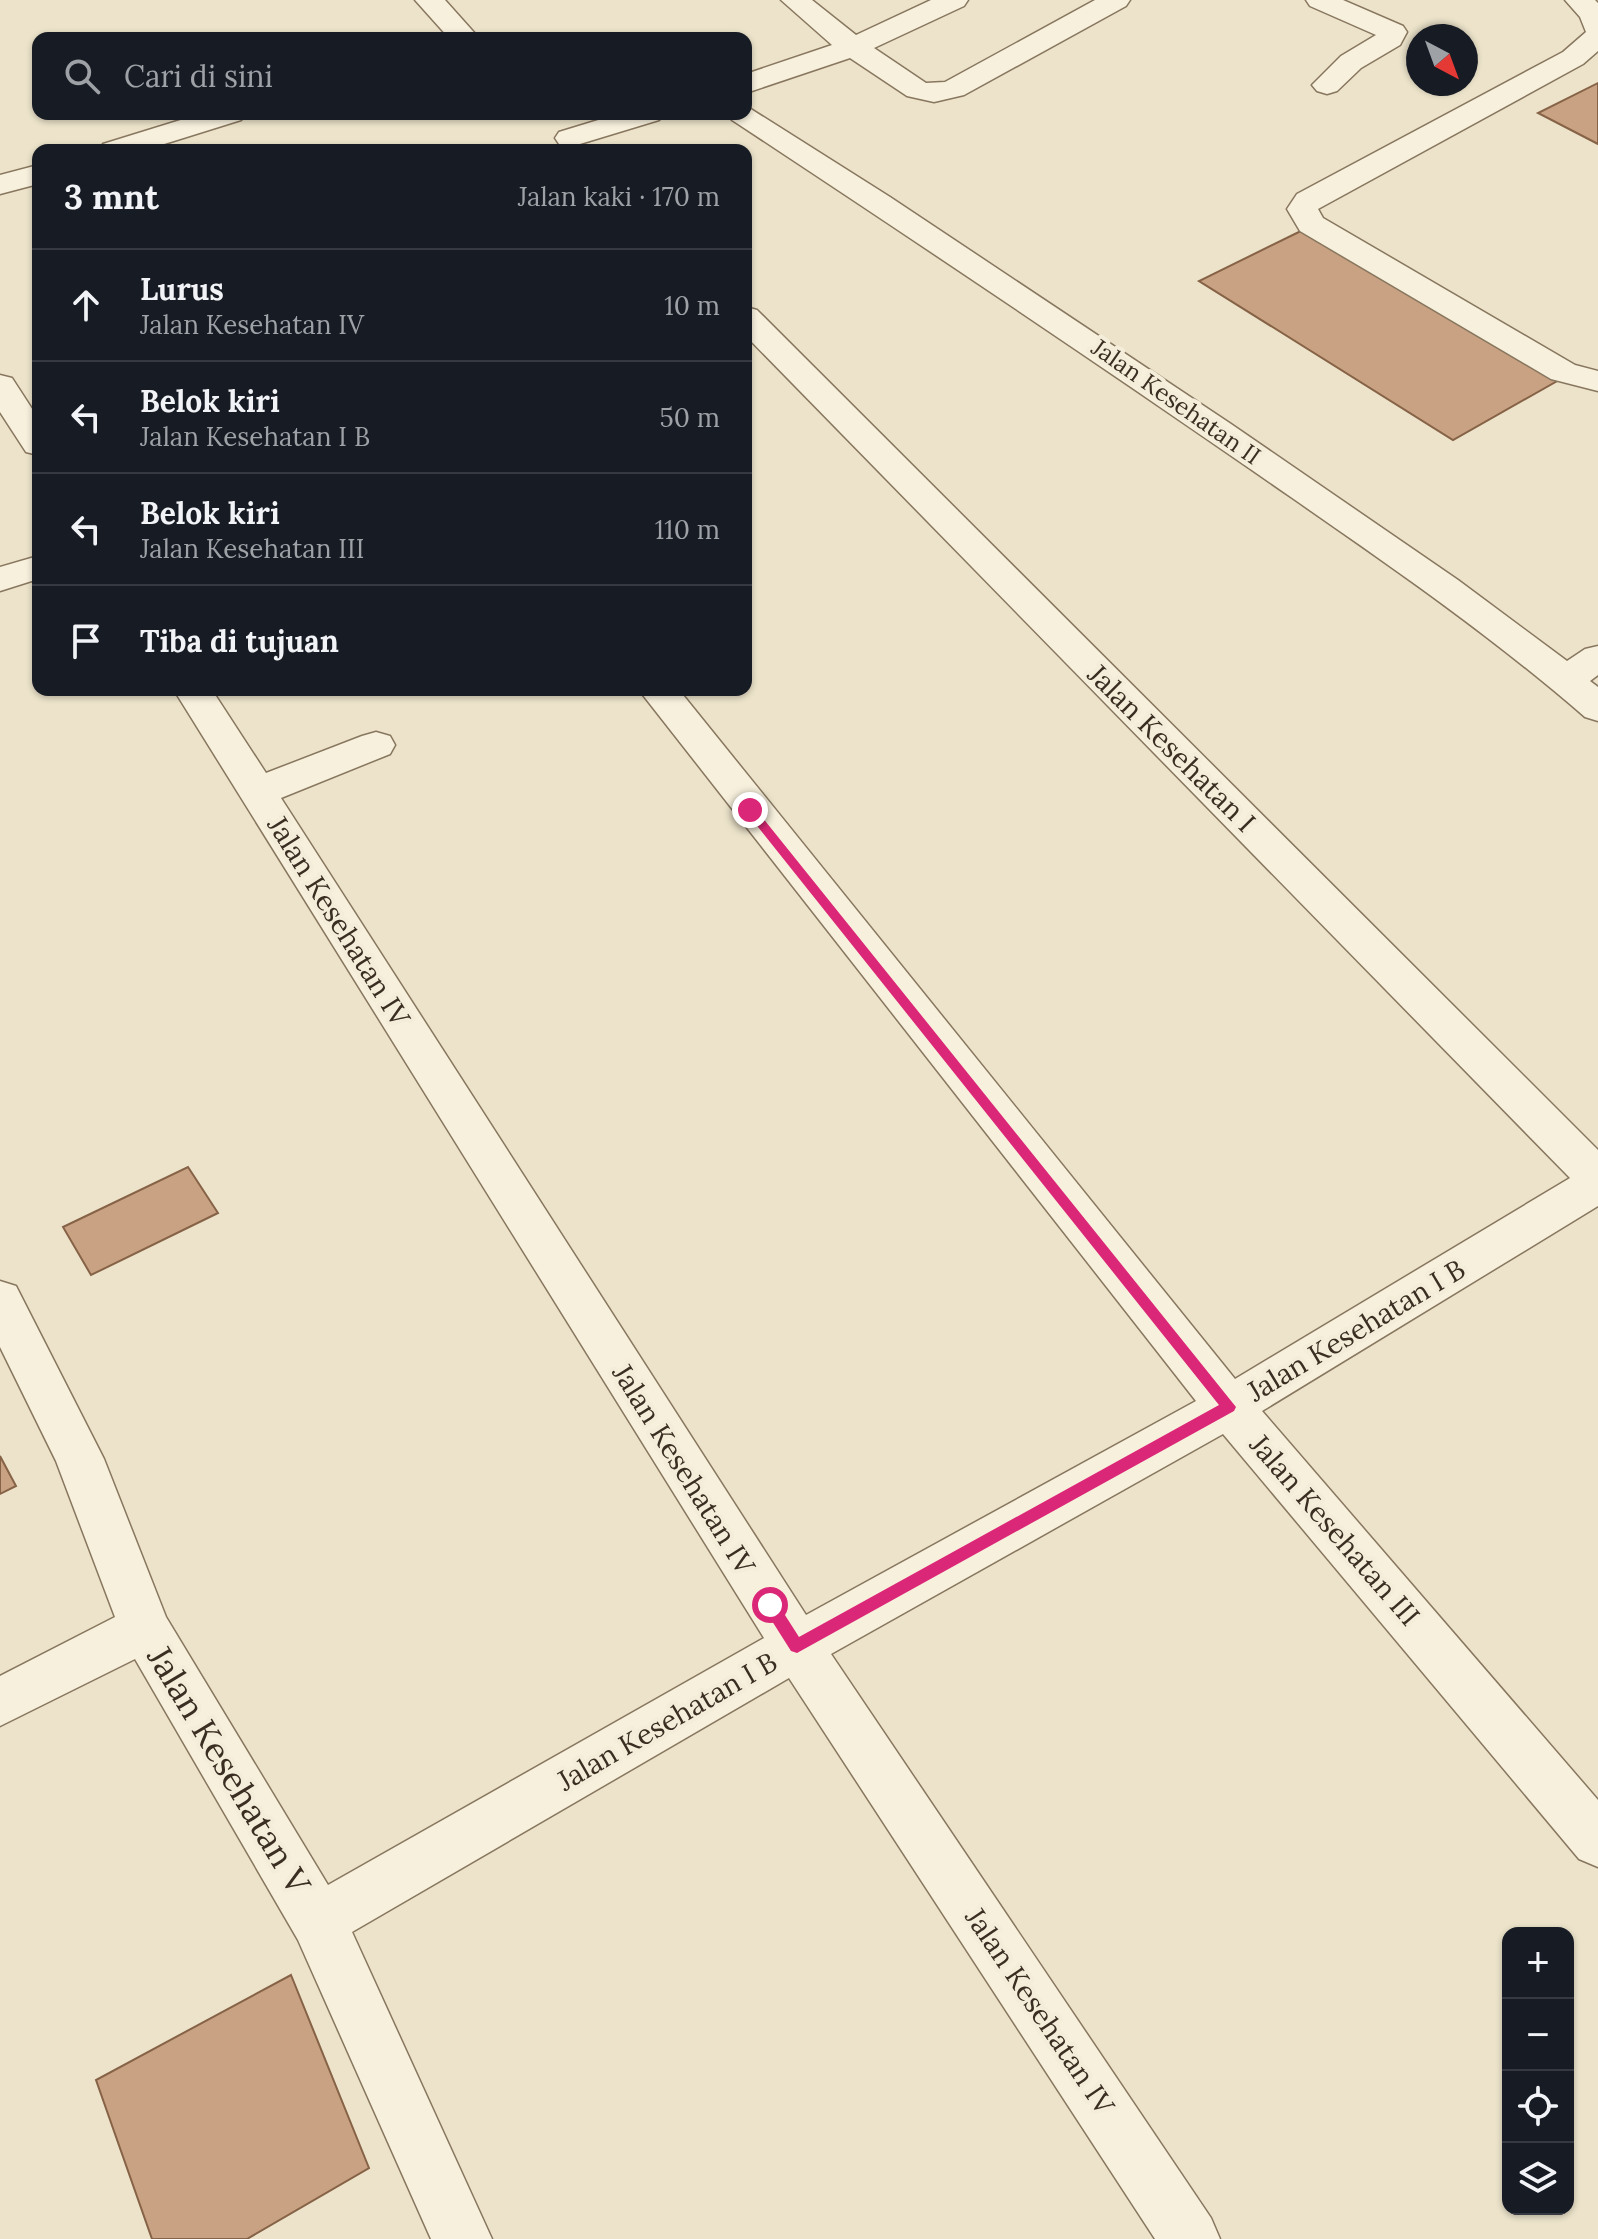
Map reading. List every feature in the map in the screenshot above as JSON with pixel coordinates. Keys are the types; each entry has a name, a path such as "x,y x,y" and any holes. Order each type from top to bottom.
{"street":[{"path":"429,0 459,32"},
{"path":"795,0 853,47 917,90 934,93 954,89 1116,0"},
{"path":"752,82 853,47 954,0"},
{"path":"1320,0 1393,32 1390,39 1351,62 1327,85"},
{"path":"1579,0 1593,14 1598,29"},
{"path":"1598,36 1573,58 1308,201 1302,209 1311,224 1549,364 1563,372 1598,381"},
{"path":"134,144 212,120"},
{"path":"219,120 227,144"},
{"path":"568,137 628,120"},
{"name":"Jalan Kesehatan II","path":"751,120 1069,328 1394,553 1566,679 1598,708"},
{"path":"0,185 32,176"},
{"name":"Jalan Kesehatan I","path":"752,323 1598,1178"},
{"path":"0,385 32,435"},
{"path":"0,579 32,569"},
{"path":"1566,679 1598,658"},
{"name":"Jalan Kesehatan IV","path":"197,696 797,1646 1190,2239"},
{"name":"Jalan Kesehatan III","path":"663,696 1229,1407 1598,1841"},
{"path":"257,792 376,745"},
{"name":"Jalan Kesehatan I B","path":"318,1921 797,1646 1229,1407 1598,1184"},
{"name":"Jalan Kesehatan V","path":"0,1300 80,1459 145,1628 318,1921 462,2239"},
{"path":"0,1702 145,1628"}],"building":[{"path":"1598,83 1598,144 1538,113"},
{"path":"1305,229 1559,380 1453,440 1199,281"},
{"path":"188,1167 218,1213 91,1275 63,1227"},
{"path":"0,1456 16,1486 0,1494"},
{"path":"291,1975 369,2168 247,2239 152,2239 96,2080"}],"route":[{"path":"750,810 1229,1407 797,1646 770,1605"}]}
